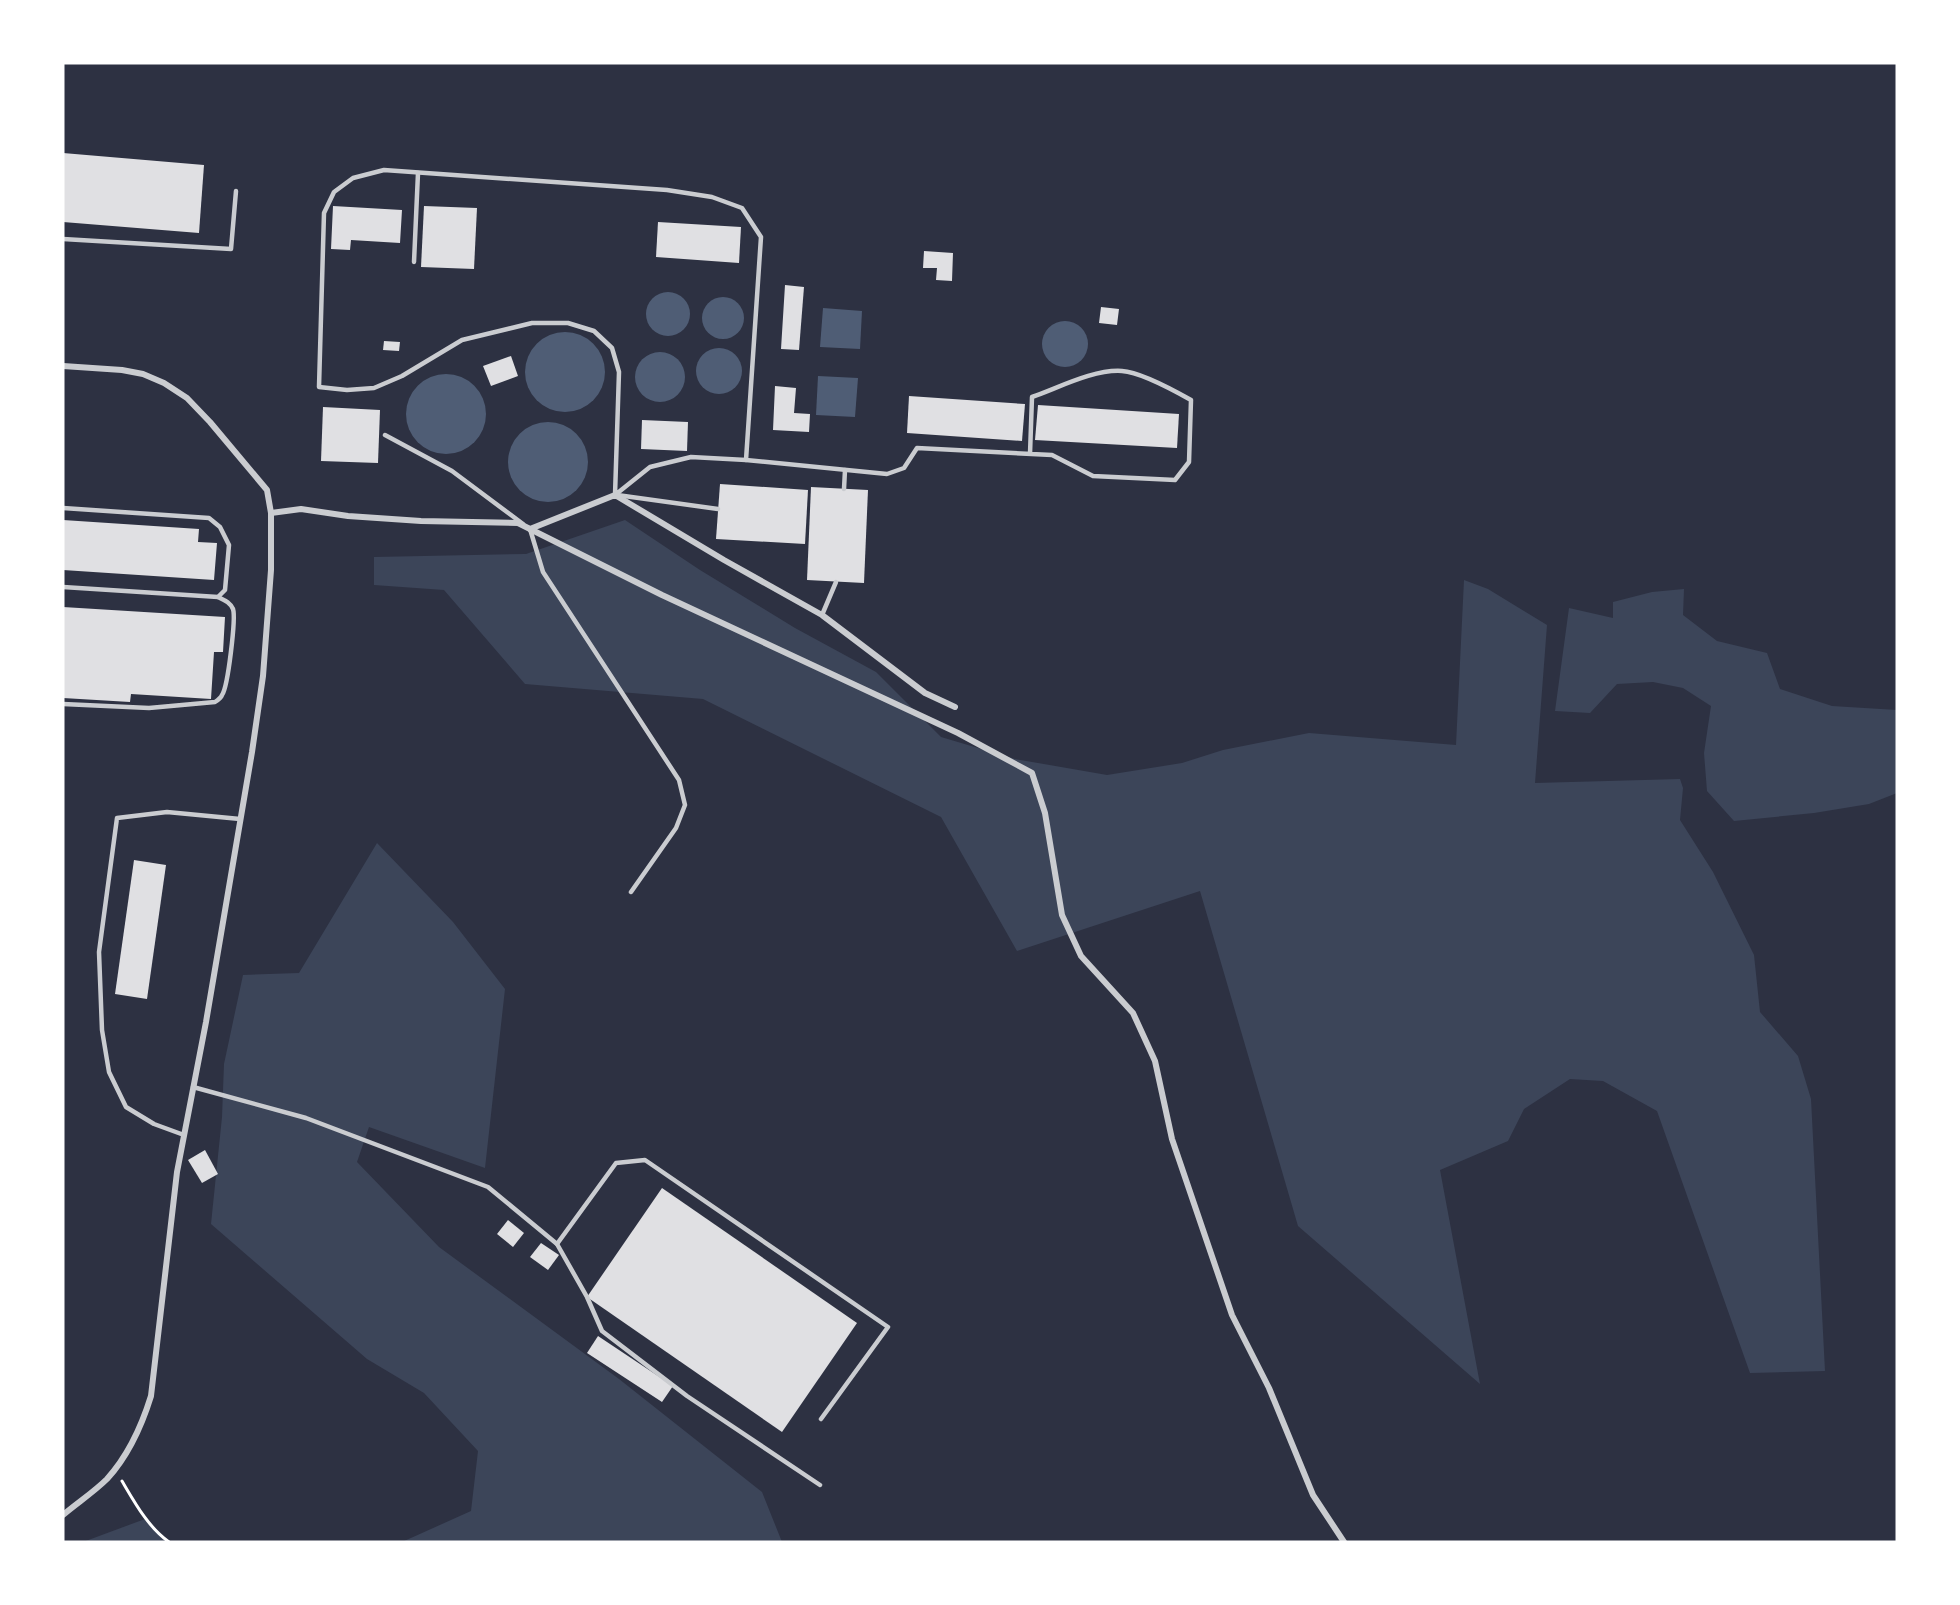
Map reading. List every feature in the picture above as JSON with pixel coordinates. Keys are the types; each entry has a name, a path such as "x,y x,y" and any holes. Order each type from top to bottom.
{"street":[{"path":"63,366 122,370 143,374 164,383 187,398 267,490 271,513 271,570 264,665 252,752 171,1213 151,1396 138,1430 114,1469 105,1480 63,1515"},
{"path":"530,529 615,495 822,615 925,693 955,707"},
{"path":"271,513 301,509 348,516 518,523 662,595 958,733 1032,773 1045,813 1062,915 1081,956 1133,1013 1155,1061 1172,1139 1232,1315 1269,1388 1313,1495 1344,1542"}],"lane":[{"path":"615,495 619,372 612,348 594,331 568,323 532,323 462,340 402,376 374,388 347,390 319,387 324,213 334,192 353,178 384,170 667,190 712,197 742,208 760,237 746,460"},
{"path":"414,262 418,172"},
{"path":"63,239 231,249 236,190"},
{"path":"615,495 650,467 691,457 887,474 904,468 917,448 1030,454 1052,455 1093,476 1175,480 1189,462 1191,400 1167,387 1123,371 1100,373 1032,397 1030,454"},
{"path":"385,435 452,471 530,529 543,572 679,780 685,805 676,828 631,892"},
{"path":"844,470 844,489"},
{"path":"615,495 718,509"},
{"path":"63,508 209,518 220,527 229,546 225,590 218,597"},
{"path":"822,615 836,582"},
{"path":"63,587 218,597 228,602 233,610 227,678 222,695 215,702 149,708 63,704"},
{"path":"184,1135 154,1124 126,1107 109,1072 102,1030 99,951 117,818 167,812 240,819"},
{"path":"193,1087 306,1118 488,1187 557,1244 587,1297 602,1331 687,1396 820,1485"},
{"path":"557,1244 616,1163 645,1160 888,1327 821,1419"}],"path":[{"path":"114,1469 145,1519 169,1542"}],"shaded area":[{"path":"668,292 683,299 690,314 683,329 668,336 653,329 646,314 653,299"},
{"path":"723,297 731,298 738,303 743,310 743,326 738,333 731,338 723,339 715,338 708,333 703,326 702,318 703,310 708,303 715,298"},
{"path":"823,308 862,311 860,349 820,347"},
{"path":"1065,321 1081,328 1088,344 1081,360 1065,367 1049,360 1042,344 1049,328"},
{"path":"565,332 580,335 593,344 602,357 605,372 602,387 593,400 580,409 565,412 550,409 537,400 528,387 525,372 528,357 537,344 550,335"},
{"path":"719,348 735,355 742,371 735,387 719,394 703,387 696,371 703,355"},
{"path":"655,352 665,352 678,359 685,372 685,382 678,395 665,402 655,402 646,398 639,391 635,382 635,372 639,363 646,356"},
{"path":"446,374 461,377 474,386 483,399 486,414 483,429 474,442 461,451 446,454 431,451 418,442 409,429 406,414 409,399 418,386 431,377"},
{"path":"818,376 858,378 855,417 816,415"},
{"path":"548,422 563,425 576,434 585,447 588,462 585,477 576,490 563,499 548,502 533,499 520,490 511,477 508,462 511,447 520,434 533,425"},
{"path":"625,520 700,570 795,628 876,672 941,737 1015,759 1107,775 1182,763 1223,750 1309,733 1456,745 1464,580 1488,589 1547,625 1535,783 1680,779 1683,788 1680,820 1713,872 1754,955 1760,1012 1798,1056 1811,1099 1825,1371 1750,1373 1657,1111 1603,1081 1570,1079 1524,1109 1508,1141 1440,1170 1480,1384 1298,1226 1200,891 1017,951 941,817 703,699 525,684 444,590 374,585 374,557 526,554"},
{"path":"1684,589 1683,615 1717,641 1767,653 1780,689 1832,706 1897,710 1897,793 1869,804 1814,813 1734,821 1707,791 1704,753 1711,706 1683,688 1653,682 1617,684 1590,713 1555,711 1569,608 1613,618 1613,602 1652,592"},
{"path":"377,843 453,922 505,989 485,1168 369,1127 357,1162 439,1247 619,1379 762,1492 782,1542 402,1542 471,1511 478,1451 424,1393 367,1359 211,1224 222,1117 224,1064 243,975 299,973"},
{"path":"145,1519 169,1542 83,1542"}],"building":[{"path":"63,153 204,165 199,233 63,222"},
{"path":"333,206 402,210 400,243 351,240 350,250 331,249"},
{"path":"424,206 477,208 474,269 421,267"},
{"path":"658,222 741,227 739,263 656,257"},
{"path":"924,251 953,253 952,281 936,280 937,268 923,268"},
{"path":"785,285 804,287 799,350 781,349"},
{"path":"1101,307 1119,309 1117,325 1099,323"},
{"path":"384,341 400,342 399,351 383,350"},
{"path":"511,356 518,376 491,386 483,366"},
{"path":"775,386 796,388 794,413 810,414 809,432 773,430"},
{"path":"909,396 1025,404 1022,441 907,433"},
{"path":"1038,405 1179,414 1177,448 1035,440"},
{"path":"323,407 380,410 378,463 321,461"},
{"path":"642,420 688,422 687,451 641,449"},
{"path":"720,484 808,490 805,544 716,539"},
{"path":"811,487 868,490 864,583 807,580"},
{"path":"63,520 199,529 198,542 217,543 214,580 63,570"},
{"path":"63,607 225,617 223,652 214,652 211,699 131,694 130,702 63,698"},
{"path":"134,860 166,865 147,999 115,994"},
{"path":"205,1150 218,1174 202,1183 188,1160"},
{"path":"662,1188 857,1323 782,1432 587,1297"},
{"path":"508,1220 524,1233 513,1247 497,1234"},
{"path":"541,1243 559,1255 548,1270 530,1257"},
{"path":"598,1336 673,1386 662,1402 587,1353"}]}
